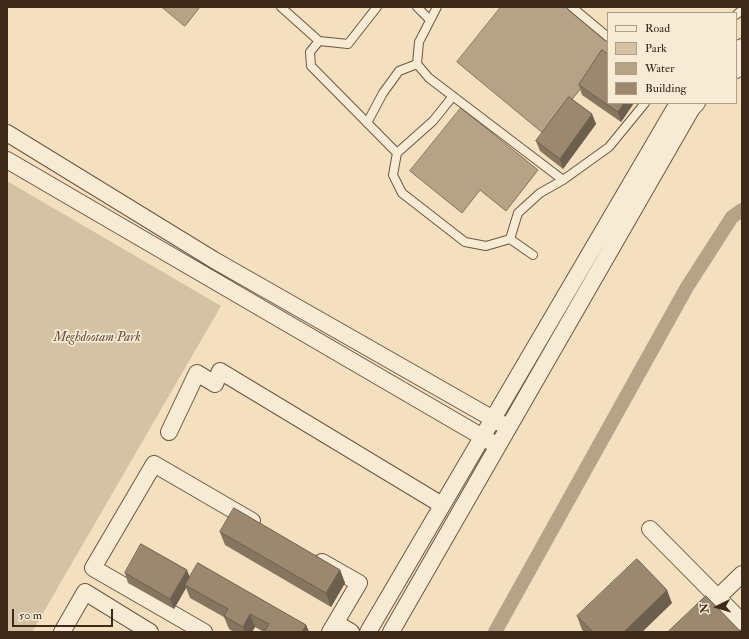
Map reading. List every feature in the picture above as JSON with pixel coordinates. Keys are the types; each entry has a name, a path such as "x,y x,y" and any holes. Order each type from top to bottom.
{"street":[{"path":"368,632 677,104"},
{"path":"391,632 692,108 696,104"},
{"path":"7,133 214,260 508,428"},
{"path":"7,160 498,446"},
{"path":"169,432 196,373 215,384 220,372 442,505"},
{"path":"204,632 93,568 154,464 264,528"},
{"path":"650,529 742,622"},
{"path":"308,554 359,583 333,627 351,632"},
{"path":"682,632 742,574"},
{"path":"62,632 84,592 150,632"}],"lane":[{"path":"281,7 319,41 348,44 377,7"},
{"path":"418,7 430,20"},
{"path":"437,7 418,42 417,64 429,78 563,180"},
{"path":"572,7 607,36"},
{"path":"319,41 310,52 311,66 397,154"},
{"path":"367,123 384,93 399,71 417,64"},
{"path":"453,96 433,121 397,154 393,175 402,192 465,242 486,246 510,239"},
{"path":"510,239 518,213 540,193 563,180 609,147 644,104"},
{"path":"510,239 533,256"}],"green space":[{"name":"Meghdootam Park","path":"7,181 221,306 32,632 7,632"}],"water":[{"path":"162,7 200,7 185,26"},
{"path":"501,7 567,7 607,39 607,56 544,134 457,62"},
{"path":"461,108 538,170 506,211 480,190 462,213 410,171"}],"building":[{"path":"602,50 607,53 607,104 623,104 618,112 579,85"},
{"path":"569,97 592,114 560,159 536,141"},
{"path":"234,508 340,570 326,593 220,532"},
{"path":"141,544 187,570 170,599 125,573"},
{"path":"637,559 667,590 624,632 593,632 577,616"},
{"path":"198,563 306,625 302,632 264,632 269,624 250,614 243,627 224,616 228,609 185,585"},
{"path":"706,596 741,632 668,632"}],"waterway":[{"path":"495,632 687,287 732,217 742,210"}]}
